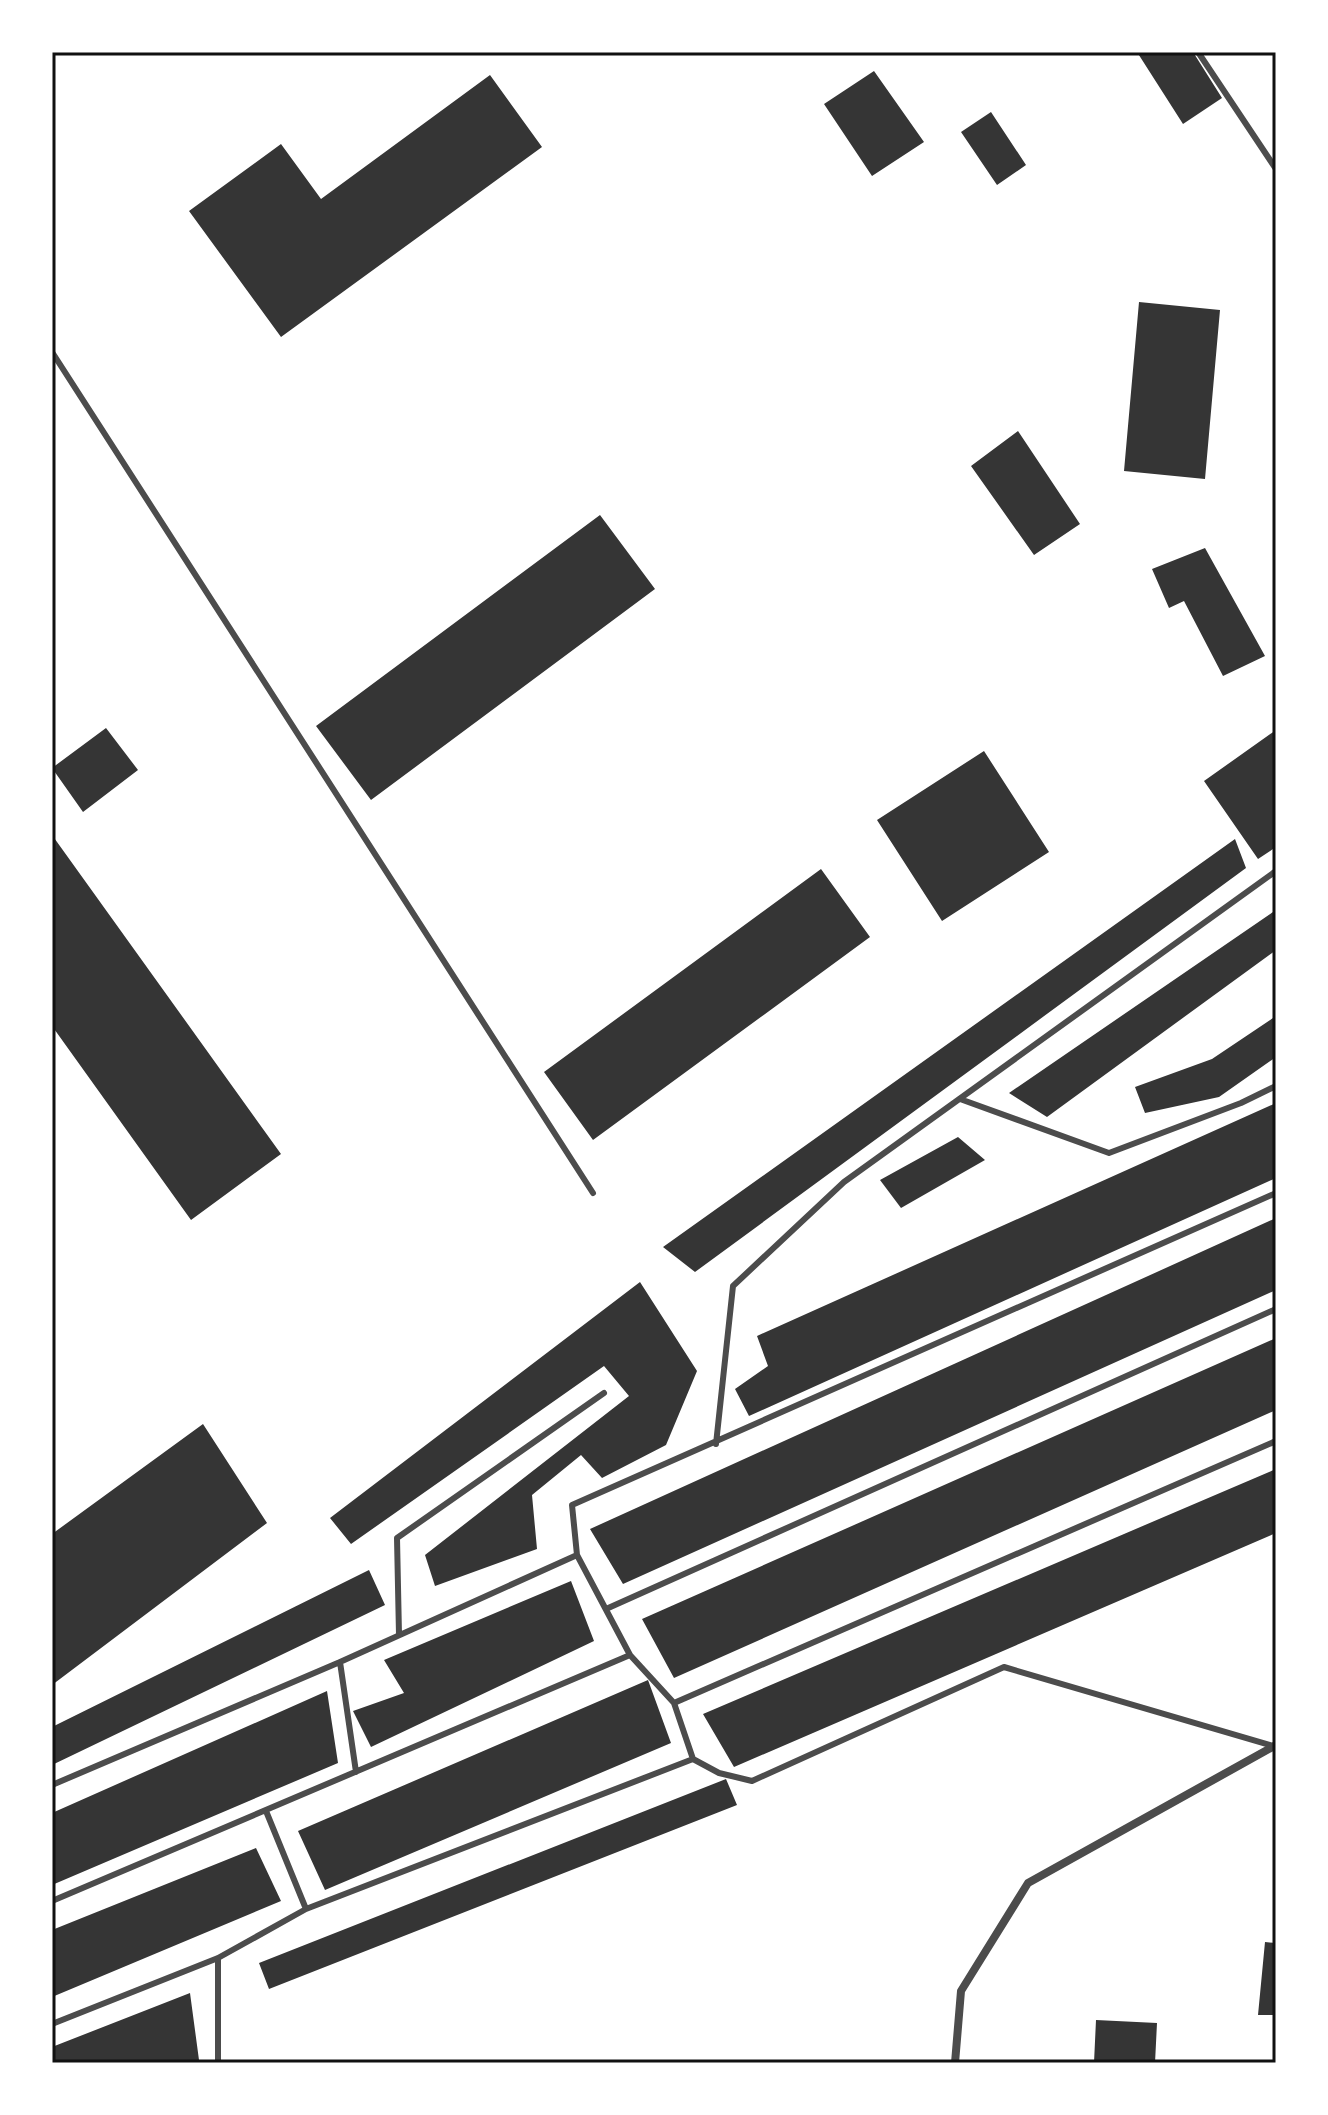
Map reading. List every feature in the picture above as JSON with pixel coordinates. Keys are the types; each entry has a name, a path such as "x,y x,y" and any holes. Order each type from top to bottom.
{"street":[{"path":"955,2063 961,1991 1028,1883 1274,1746"}],"lane":[{"path":"1198,52 1276,169"},
{"path":"52,352 593,1193"},
{"path":"716,1444 733,1286 844,1182 1276,871"},
{"path":"960,1099 1109,1153 1241,1103 1276,1086"},
{"path":"1274,1746 1004,1667 752,1781 719,1773 693,1759 674,1703 630,1655 577,1555 572,1505 716,1444 1276,1193"},
{"path":"606,1609 1276,1309"},
{"path":"399,1635 397,1538 604,1393"},
{"path":"674,1703 1276,1441"},
{"path":"52,1785 340,1662 577,1555"},
{"path":"52,1901 630,1655"},
{"path":"340,1662 356,1772"},
{"path":"52,2024 218,1958 306,1909 693,1759"},
{"path":"266,1811 306,1909"},
{"path":"215,2062 218,1958"}],"building":[{"path":"1137,52 1193,52 1222,98 1183,124"},
{"path":"874,71 924,142 872,176 824,104"},
{"path":"490,75 542,147 281,337 189,211 281,144 321,199"},
{"path":"991,112 1026,165 997,185 961,132"},
{"path":"1139,302 1220,310 1205,479 1124,471"},
{"path":"1018,431 1080,524 1034,555 971,466"},
{"path":"600,515 655,589 371,800 316,726"},
{"path":"1205,548 1265,656 1223,676 1184,601 1169,608 1152,569"},
{"path":"106,728 138,770 83,812 52,768"},
{"path":"1276,730 1276,847 1258,859 1204,781"},
{"path":"984,751 1049,852 942,921 877,820"},
{"path":"52,835 281,1154 191,1220 52,1026"},
{"path":"1235,839 1246,868 695,1272 663,1247"},
{"path":"821,869 870,937 593,1140 544,1072"},
{"path":"1276,910 1276,950 1047,1117 1009,1093"},
{"path":"1276,1016 1276,1057 1219,1097 1145,1113 1135,1087 1212,1059"},
{"path":"1276,1103 1276,1178 749,1416 735,1389 768,1366 757,1336"},
{"path":"958,1137 985,1160 901,1208 880,1180"},
{"path":"1276,1218 1276,1290 623,1584 590,1529"},
{"path":"640,1282 697,1371 666,1445 602,1478 581,1455 532,1495 537,1549 435,1586 425,1555 629,1396 604,1366 351,1544 330,1518"},
{"path":"1276,1338 1276,1410 674,1678 642,1619"},
{"path":"203,1424 267,1523 52,1685 52,1534"},
{"path":"1276,1469 1276,1533 734,1767 703,1714"},
{"path":"369,1570 385,1605 52,1765 52,1727"},
{"path":"571,1581 594,1641 371,1747 353,1711 404,1693 384,1660"},
{"path":"648,1680 671,1743 325,1890 298,1831"},
{"path":"327,1691 338,1763 52,1885 52,1813"},
{"path":"726,1779 737,1805 269,1989 259,1963"},
{"path":"256,1848 281,1901 52,1997 52,1930"},
{"path":"1265,1942 1276,1943 1276,2015 1258,2015"},
{"path":"190,1993 199,2060 52,2063 52,2047"},
{"path":"1096,2020 1157,2023 1155,2063 1094,2063"}]}
